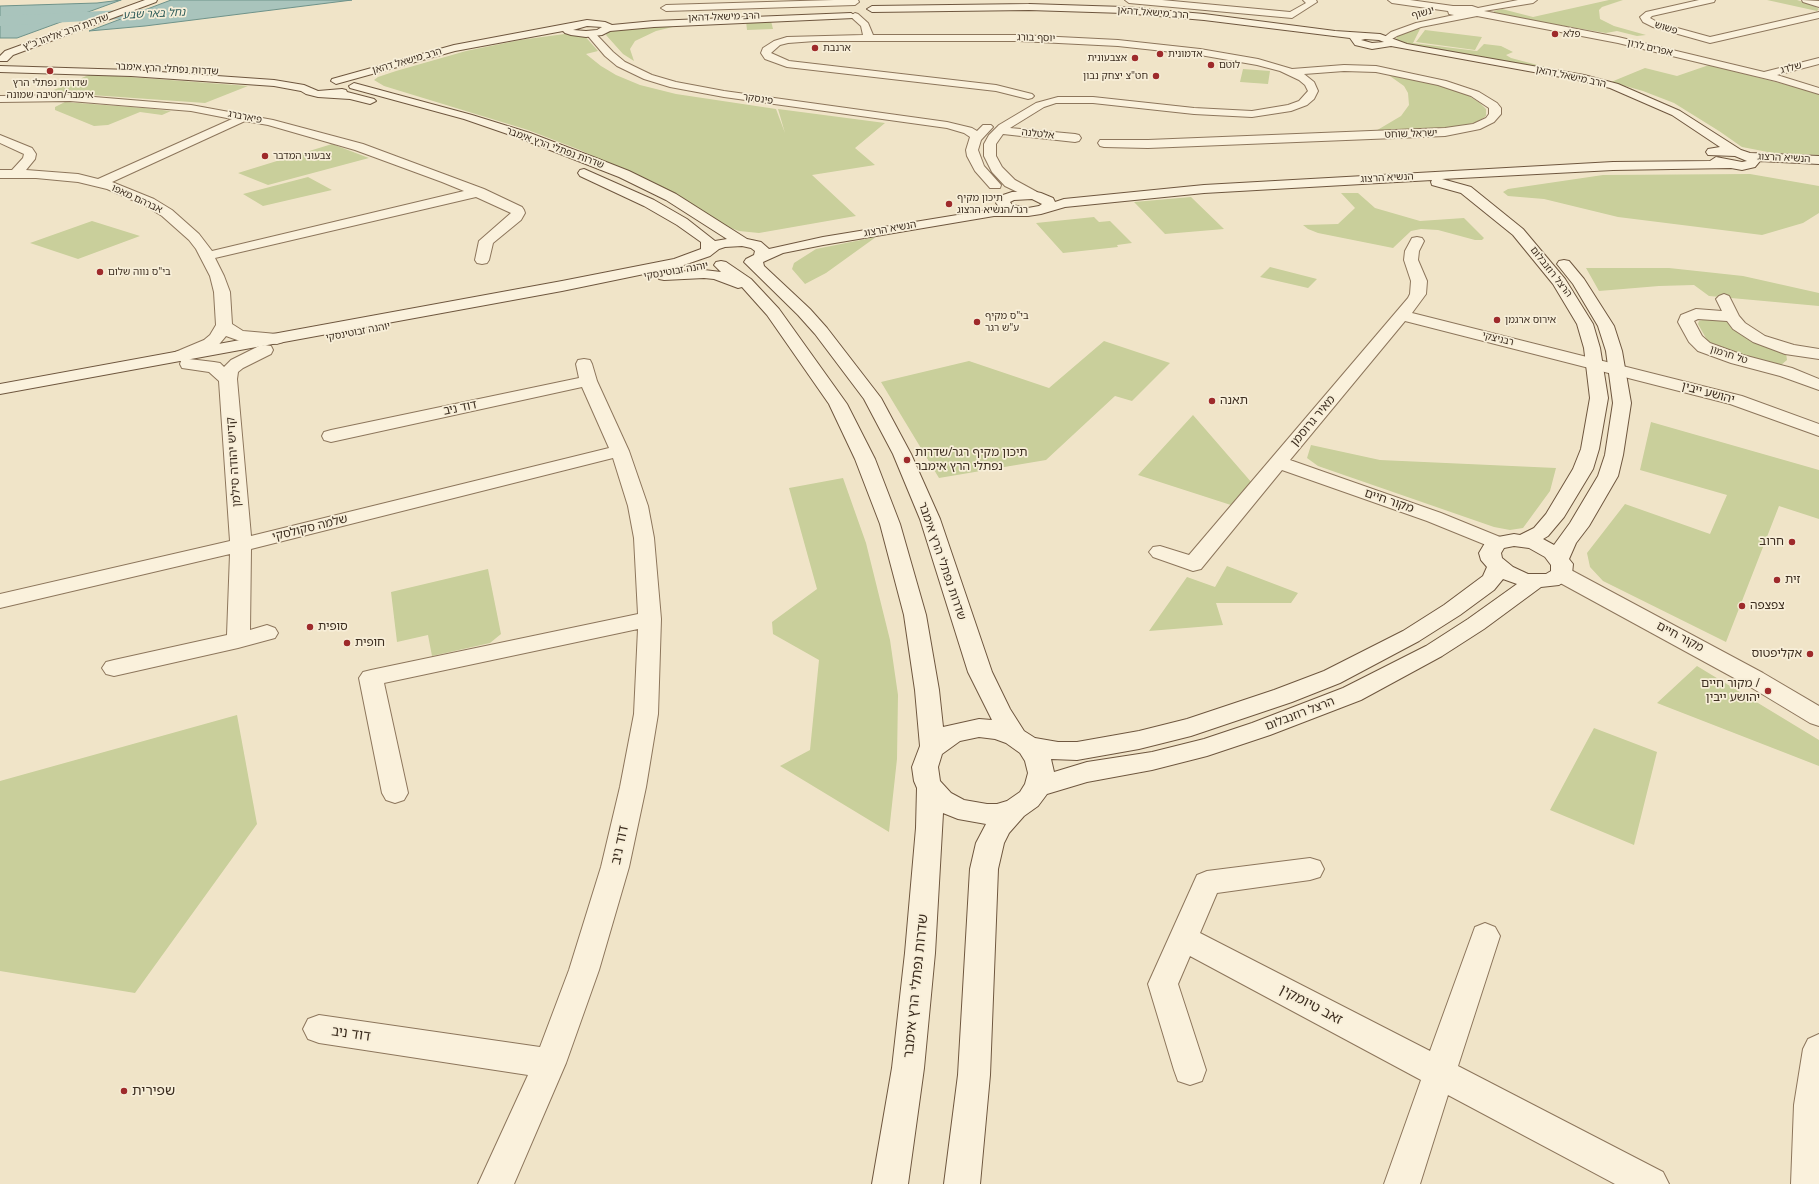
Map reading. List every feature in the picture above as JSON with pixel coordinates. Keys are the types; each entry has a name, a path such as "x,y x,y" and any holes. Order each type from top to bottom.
{"street":[{"name":"שדרות הרב אליהו כ\"ץ","path":"1,60 20,43 138,0"},
{"name":"שדרות הרב אליהו כ\"ץ","path":"1,60 9,53 153,0"},
{"path":"1129,0 1292,15 1313,2 1307,0"},
{"path":"1392,0 1453,10 1477,12"},
{"path":"1453,10 1466,15 1533,0"},
{"name":"פשוש","path":"1710,40 1656,25 1646,20 1645,17 1649,14 1711,0"},
{"path":"1806,0 1819,4"},
{"path":"666,8 686,3 816,1 854,9 870,16 869,38"},
{"name":"הרב מישאל דהאן","path":"604,26 854,9 870,16 988,11 1063,11 1131,14 1242,25 1377,41 1553,77 1602,89 1664,115 1695,134 1711,150 1709,153"},
{"name":"ינשוף","path":"1377,41 1413,24 1446,16 1453,10"},
{"name":"אפרים לרון","path":"1477,12 1570,30 1665,51 1819,91"},
{"name":"ינשוף","path":"1377,41 1388,45 1389,40 1394,34 1419,25 1466,15"},
{"name":"פשוש","path":"1665,51 1819,15"},
{"path":"587,24 604,26 604,31 591,34 574,30 587,24"},
{"name":"הרב מישאל דהאן","path":"328,94 348,90 354,85 386,69 476,48 574,30"},
{"name":"פינסקר","path":"591,34 609,54 625,66 648,77 674,85 724,94 942,124 996,126"},
{"name":"יוסף בורג","path":"815,38 869,38 1019,38 1118,43 1217,54 1258,62 1292,72 1310,84 1313,91 1310,97 1303,103 1291,108 1258,113 1225,114 1194,112 1104,101 1045,96 991,88 795,65 776,61 766,53 771,46 787,40 815,38"},
{"name":"הרב מישאל דהאן","path":"1389,40 1407,47 1584,78 1614,86 1676,113 1737,153"},
{"path":"35,43 17,52 16,55 25,59 103,65"},
{"name":"שדרות נפתלי הרץ אימבר","path":"1,60 251,74 318,81 347,82 518,133 624,174 671,198 752,251 757,268 798,306 821,331 872,398 902,454 930,519 980,672 996,704 1022,741"},
{"name":"שדרות נפתלי הרץ אימבר","path":"1,60 131,73 274,83 304,88 318,81"},
{"name":"שלדג","path":"1764,76 1819,61"},
{"name":"ישראל שוחט","path":"1089,142 1148,144 1459,131 1471,129 1485,123 1493,117 1496,111 1490,102 1475,94 1442,83 1409,75 1376,70 1344,68 1292,72"},
{"path":"386,69 318,81 314,94 350,96 456,126"},
{"path":"385,94 373,85 386,69"},
{"path":"1021,212 1008,208 1003,202 1005,199 975,162 972,150 977,136 1040,105 1045,96"},
{"path":"1045,96 1028,101 1025,105 996,126 989,150 992,162 1010,183 1048,201 1048,206 1046,209"},
{"name":"פיארברג","path":"0,99 46,97 192,108 245,117 294,128 359,147 479,192 517,210 518,213 516,217 486,241 482,260"},
{"path":"1258,113 1285,139"},
{"path":"100,183 245,117"},
{"name":"פינסקר","path":"942,124 965,129 977,136"},
{"name":"אלטלנה","path":"996,126 1089,142"},
{"path":"0,139 28,151 30,154 29,159 15,174"},
{"name":"הנשיא הרצוג","path":"752,251 781,242 1005,199 1016,195 1058,195 1197,182 1369,171 1694,157 1722,151 1737,153"},
{"path":"1709,153 1709,156 1716,161 1730,164"},
{"path":"1737,153 1751,160"},
{"name":"הנשיא הרצוג","path":"752,251 779,250 823,241 994,212 1035,212 1054,205 1083,200 1204,189 1612,166 1730,164 1742,166 1751,160 1819,160"},
{"name":"הנשיא הרצוג","path":"1751,160 1819,164"},
{"name":"שדרות נפתלי הרץ אימבר","path":"571,167 623,191 682,222 708,241 706,251"},
{"name":"הרצל רוזנבלום","path":"1494,173 1483,182 1483,192 1534,232 1579,282 1606,326 1614,351 1622,403 1614,455 1608,476 1579,526 1566,541 1560,566"},
{"name":"אברהם מאפו","path":"0,174 78,178 100,183 149,202 167,213 194,237 207,256 217,276 222,292 224,325"},
{"name":"הרצל רוזנבלום","path":"1400,177 1439,182 1466,190 1518,232 1560,282 1574,302 1585,324 1595,363 1598,398 1590,449 1583,469 1554,517 1541,532 1523,541"},
{"path":"623,191 687,238 688,245 683,251 652,267"},
{"path":"207,256 479,192"},
{"path":"704,219 745,234 770,238 845,230"},
{"path":"798,306 777,266 792,252 823,241"},
{"name":"מאיר גרוסמן","path":"1160,552 1193,564 1402,315 1418,294 1419,281 1411,260 1412,251 1417,241"},
{"name":"יוהנה זבוטינסקי","path":"0,389 183,360 606,284 679,269 718,264 739,265 752,251 723,243 678,263 271,344"},
{"path":"706,251 706,259 739,276 758,294 773,312 838,404 870,473 890,524 915,615 927,690 933,747"},
{"path":"606,284 679,274 704,274 727,278 758,294"},
{"path":"1724,299 1732,317 1739,326 1759,339 1812,353"},
{"name":"טל חרמון","path":"1732,317 1696,314 1687,318 1686,322 1695,340 1704,347 1736,359 1786,372 1819,385"},
{"name":"רבניצקי","path":"1402,315 1595,363"},
{"path":"183,360 210,344 217,338 224,325 232,332 240,336 271,344"},
{"path":"183,360 214,367 228,379 230,371 238,364 271,344"},
{"path":"1786,372 1793,359 1812,353"},
{"name":"יוהנה זבוטינסקי","path":"0,400 183,360"},
{"name":"יהושע ייבין","path":"1595,363 1736,400 1819,430"},
{"name":"דוד ניב","path":"331,436 586,373 620,452 638,506 644,538 650,619 646,714 633,787 615,867 584,970 550,1063 496,1184"},
{"name":"קדיש יהודה סילמן","path":"228,379 241,545 238,640"},
{"name":"שלמה סקולסקי","path":"0,601 241,545 620,452"},
{"name":"מקור חיים","path":"1278,462 1434,517 1498,543"},
{"path":"1523,541 1505,541 1498,543 1492,547 1490,553 1492,560 1498,567 1515,576 1536,581 1552,580 1560,566"},
{"name":"מקור חיים","path":"1523,541 1544,547 1560,566 1819,717"},
{"name":"הרצל רוזנבלום","path":"1022,741 1058,751 1077,751 1139,740 1191,727 1283,696 1332,677 1411,636 1486,586 1492,579 1498,567"},
{"name":"הרצל רוזנבלום","path":"1038,787 1071,776 1152,761 1207,747 1261,729 1352,694 1434,651 1476,624 1536,581"},
{"path":"395,793 371,678 650,619"},
{"path":"114,668 267,632"},
{"name":"מקור חיים","path":"1755,679 1819,709"},
{"path":"970,729 998,730 1022,741 1038,759 1041,780 1038,787 1029,799 1015,808 997,814 967,812 942,800 930,788 927,781 925,767 929,753 939,742 953,733 970,729"},
{"name":"שדרות נפתלי הרץ אימבר","path":"890,1184 908,1068 917,984 930,828 930,788"},
{"path":"962,1184 974,1075 984,869 990,843 999,826 1015,808"},
{"path":"1190,1070 1163,984 1207,883 1310,869"},
{"path":"1402,1184 1485,936"},
{"name":"זאב טיומקין","path":"1183,938 1651,1184"},
{"name":"דוד ניב","path":"319,1029 550,1063"},
{"path":"1809,1184 1810,1105 1819,1049"}],"green space":[{"path":"1609,0 1623,0 1602,7 1599,10 1600,19 1614,26 1646,35 1637,36 1617,31 1606,33 1494,14 1494,11 1502,9 1533,17"},
{"path":"1767,0 1797,0 1813,5 1819,9 1817,11"},
{"path":"746,21 771,21 773,29 747,30"},
{"path":"681,25 656,31 635,41 630,49 634,61 623,54 606,35 608,31"},
{"path":"1414,29 1420,29 1413,43 1477,51 1484,44 1501,46 1513,52 1506,55 1511,58 1560,71 1418,47 1396,40 1397,36"},
{"path":"1425,30 1482,37 1475,50 1416,42"},
{"path":"572,33 583,34 598,51 586,54 601,66 616,75 640,85 676,94 776,109 785,133 778,109 885,123 855,148 875,165 812,175 856,216 759,233 739,231 728,227 629,173 580,150 528,130 384,86 374,80 378,77 396,71 466,51 520,40"},
{"path":"1709,65 1819,93 1819,155 1773,153 1742,147 1674,103 1643,91 1611,82 1645,68 1677,76"},
{"path":"1243,69 1270,71 1268,84 1240,82"},
{"path":"91,74 248,86 205,103 49,92"},
{"path":"1387,74 1434,83 1469,96 1486,109 1486,116 1479,121 1463,126 1439,129 1374,132 1401,116 1409,105 1408,93 1404,86"},
{"path":"65,102 171,111 162,115 140,112 108,125 94,126 55,110 55,107"},
{"path":"332,144 369,158 268,185 238,173"},
{"path":"1750,174 1819,186 1819,213 1803,223 1762,235 1618,217 1544,199 1508,196 1503,192 1508,189 1603,175"},
{"path":"308,177 332,190 263,206 243,194"},
{"path":"1341,193 1358,193 1375,208 1420,221 1464,218 1484,238 1482,240 1475,240 1438,230 1421,229 1411,231 1393,248 1318,233 1303,225 1338,224 1355,208"},
{"path":"1191,197 1224,229 1165,234 1134,202"},
{"path":"1094,217 1099,222 1110,221 1132,243 1117,245 1118,247 1063,253 1036,223"},
{"path":"92,221 140,236 78,259 30,243"},
{"path":"876,237 826,273 805,284 792,269 794,263 816,249"},
{"path":"1270,267 1317,279 1308,288 1260,277"},
{"path":"1586,268 1669,268 1743,276 1819,293 1819,306 1709,296 1694,285 1659,286 1599,291"},
{"path":"1705,319 1726,321 1738,333 1786,353 1787,360 1781,365 1759,361 1713,345 1707,340 1698,324 1699,321"},
{"path":"1104,341 1170,363 1132,401 1115,396 1046,460 939,478 881,382 969,361 1049,388"},
{"path":"1193,415 1252,483 1234,506 1138,475"},
{"path":"1651,422 1819,470 1819,519 1779,506 1726,642 1603,581 1590,567 1587,553 1625,504 1710,534 1727,495 1640,470"},
{"path":"1311,445 1380,460 1556,468 1550,491 1523,528 1510,530 1494,527 1318,466 1307,458"},
{"path":"843,478 866,543 890,640 898,695 897,759 889,832 780,766 810,750 819,660 773,634 772,622 817,589 789,488"},
{"path":"1227,566 1298,593 1291,603 1216,603 1223,625 1149,631 1187,577 1215,587"},
{"path":"488,569 501,634 490,643 432,656 428,635 397,642 391,592"},
{"path":"1697,666 1819,740 1819,766 1657,703"},
{"path":"237,715 257,824 135,993 0,971 0,781"},
{"path":"1594,728 1657,752 1634,845 1550,810"}],"water":[{"path":"121,0 17,38 0,38 0,6 97,3"},
{"path":"171,0 352,0 145,26 89,31"}],"waterway":[{"name":"נחל באר שבע","path":"0,21 184,12"}],"place":[{"name":"פלא","path":"1555,34"},
{"name":"ארנבת","path":"815,48"},
{"name":"אדמונית","path":"1160,54"},
{"name":"אצבעונית","path":"1135,58"},
{"name":"לוטם","path":"1211,65"},
{"name":"שדרות נפתלי הרץ אימבר/חטיבה שמונה","path":"50,71"},
{"name":"חט\"צ יצחק נבון","path":"1156,76"},
{"name":"צבעוני המדבר","path":"265,156"},
{"name":"תיכון מקיף רגר/הנשיא הרצוג","path":"949,204"},
{"name":"בי\"ס נווה שלום","path":"100,272"},
{"name":"אירוס ארגמן","path":"1497,320"},
{"name":"בי\"ס מקיף ע\"ש רגר","path":"977,322"},
{"name":"תאנה","path":"1212,401"},
{"name":"תיכון מקיף רגר/שדרות נפתלי הרץ אימבר","path":"907,460"},
{"name":"חרוב","path":"1792,542"},
{"name":"זית","path":"1777,580"},
{"name":"צפצפה","path":"1742,606"},
{"name":"סופית","path":"310,627"},
{"name":"חופית","path":"347,643"},
{"name":"אקליפטוס","path":"1810,654"},
{"name":"מקור חיים / יהושע ייבין","path":"1768,691"},
{"name":"שפירית","path":"124,1091"}]}
